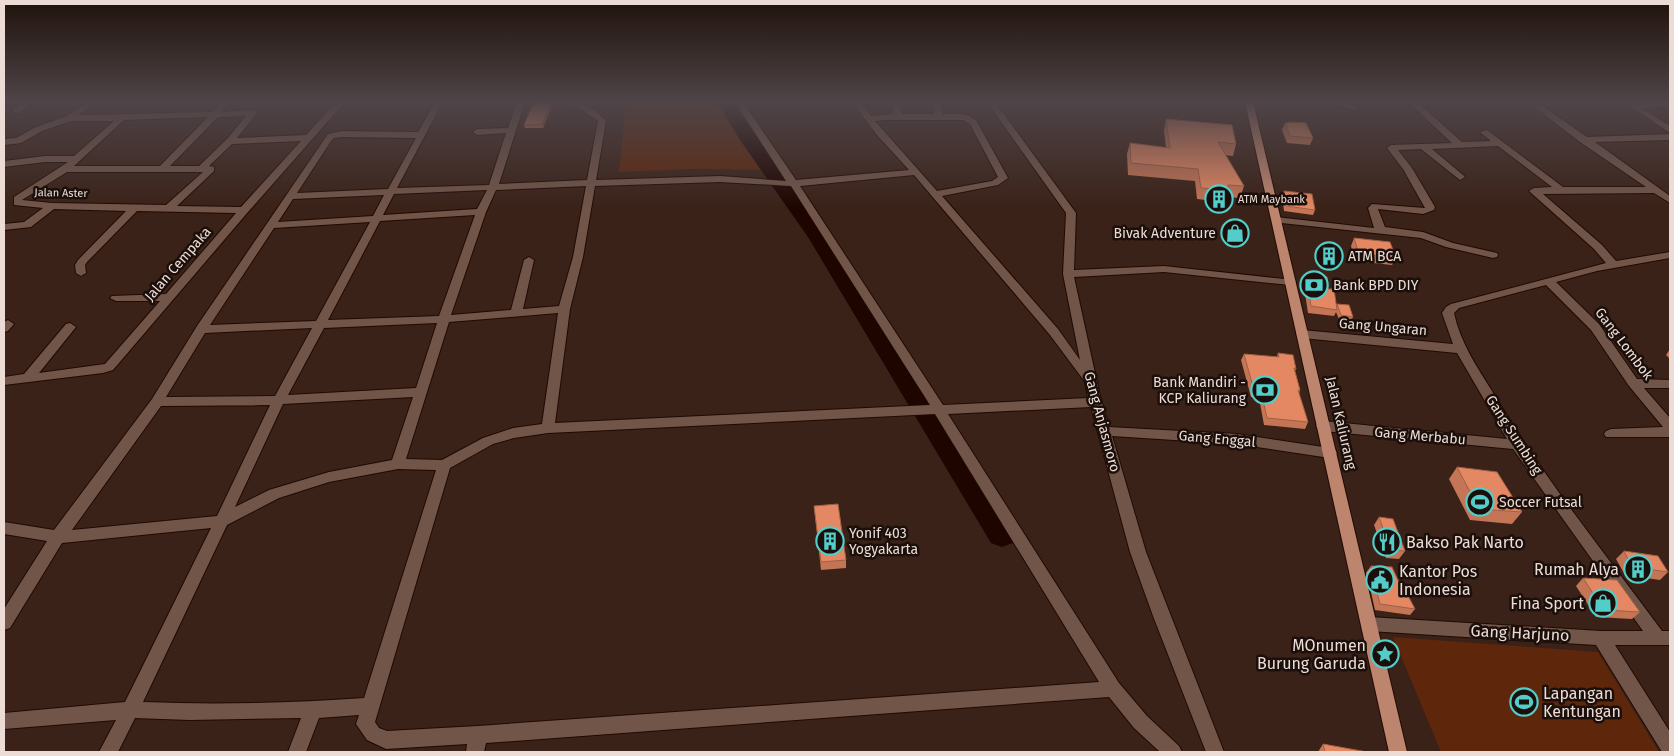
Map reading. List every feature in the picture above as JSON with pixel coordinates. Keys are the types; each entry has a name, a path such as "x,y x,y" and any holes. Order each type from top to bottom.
{"main road":[{"name":"Jalan Kaliurang","path":"1257,137 1398,752"}],"street":[{"path":"4,142 18,141 25,137"},
{"name":"Jalan Aster","path":"100,137 65,169 16,201 20,205 135,206 244,210"},
{"path":"162,169 193,137"},
{"path":"201,169 233,137"},
{"path":"4,623 58,537 157,402 201,329 330,137"},
{"path":"108,752 154,663 279,400 420,137"},
{"path":"398,464 444,319 481,212 493,187 510,137"},
{"path":"548,428 564,309 578,257 599,137"},
{"path":"761,137 1113,689 1129,711 1151,734 1173,752"},
{"path":"883,137 916,172 1063,343 1092,386"},
{"path":"935,194 995,183 1003,178 980,137"},
{"name":"Gang Anjasmoro","path":"1017,137 1068,208 1070,214 1068,274 1096,402 1138,552 1161,616 1215,752"},
{"path":"1451,137 1460,145"},
{"path":"1492,137 1561,190"},
{"path":"1579,137 1670,200"},
{"path":"1583,140 1662,137"},
{"path":"230,141 310,138"},
{"name":"Jalan Cempaka","path":"4,381 107,368 244,210 310,138"},
{"path":"1381,230 1373,208 1375,206 1423,210 1428,210 1430,207 1407,168 1391,148 1500,143"},
{"path":"1424,147 1460,177"},
{"path":"4,164 45,158 76,159"},
{"path":"65,169 211,169 169,208"},
{"path":"289,196 720,179 790,184 916,172"},
{"path":"1614,265 1598,247 1534,192 1561,190 1655,190"},
{"path":"4,227 24,226 52,206"},
{"path":"80,272 80,265 83,260 135,206"},
{"path":"271,225 481,212"},
{"path":"1276,220 1423,235 1450,245 1493,255"},
{"path":"1549,282 1614,265 1670,255"},
{"path":"516,313 529,260"},
{"path":"1068,274 1164,269 1290,282"},
{"name":"Gang Sumbing","path":"1549,282 1455,306 1448,313 1450,323 1461,350 1517,445 1664,638"},
{"name":"Gang Lombok","path":"1549,282 1595,327 1633,383 1670,427"},
{"path":"116,298 170,297"},
{"path":"201,329 444,319 564,309"},
{"path":"28,379 70,327"},
{"name":"Gang Ungaran","path":"1302,334 1461,350"},
{"path":"1633,383 1670,384"},
{"path":"157,402 279,400 420,392"},
{"path":"4,528 58,537 221,521 274,494 330,477 398,464 444,465 488,441 513,433 548,428 1096,402"},
{"name":"Gang Merbabu","path":"1323,426 1517,445"},
{"name":"Gang Enggal","path":"1104,431 1237,438 1330,453"},
{"path":"1611,434 1670,432"},
{"path":"444,465 365,724 373,734 386,740 477,744 1113,689"},
{"name":"Gang Harjuno","path":"1369,624 1601,638 1664,638"},
{"path":"1601,638 1670,748"},
{"path":"4,721 130,710 190,712 313,710 369,706"},
{"path":"297,752 313,710"}],"shaded area":[{"path":"623,137 744,137 761,170 697,169 619,172"},
{"name":"Lapangan Kentungan","path":"1393,637 1598,652 1659,752 1441,752"}],"building":[{"path":"1169,137 1235,137 1236,144 1218,142 1244,186 1228,185 1228,190 1201,188 1198,169 1131,163 1130,143 1170,148"},
{"path":"1284,191 1312,194 1315,210 1286,206"},
{"path":"1354,238 1390,242 1396,258 1359,254"},
{"path":"1306,273 1327,277 1328,289 1334,289 1337,310 1311,306"},
{"path":"1337,304 1349,305 1353,317 1341,315"},
{"path":"1278,353 1293,355 1296,369 1294,368 1300,390 1298,390 1308,422 1267,418 1261,391 1254,390 1244,354 1279,357"},
{"path":"1457,467 1497,472 1522,512 1479,509"},
{"name":"Yonif 403 Yogyakarta","path":"838,504 846,560 821,562 814,506"},
{"path":"1379,517 1393,519 1405,551 1391,550"},
{"path":"1624,551 1658,556 1668,572 1632,567"},
{"path":"1371,566 1392,567 1402,589 1405,590 1415,609 1380,604 1375,585 1379,586"},
{"path":"1583,578 1617,580 1640,612 1604,610"},
{"path":"1323,744 1367,752 1325,752"}],"waterway":[{"path":"747,137 818,236 1002,535"}],"place":[{"name":"ATM Maybank","path":"1219,199"},
{"name":"Bivak Adventure","path":"1235,233"},
{"name":"ATM BCA","path":"1329,256"},
{"name":"Bank BPD DIY","path":"1314,285"},
{"name":"Bank Mandiri - KCP Kaliurang","path":"1265,390"},
{"name":"Soccer Futsal","path":"1480,502"},
{"name":"Yonif 403 Yogyakarta","path":"830,541"},
{"name":"Bakso Pak Narto","path":"1387,542"},
{"name":"Rumah Alya","path":"1638,569"},
{"name":"Kantor Pos Indonesia","path":"1380,580"},
{"name":"Fina Sport","path":"1603,603"},
{"name":"MOnumen Burung Garuda","path":"1385,654"},
{"name":"Lapangan Kentungan","path":"1524,702"}]}
